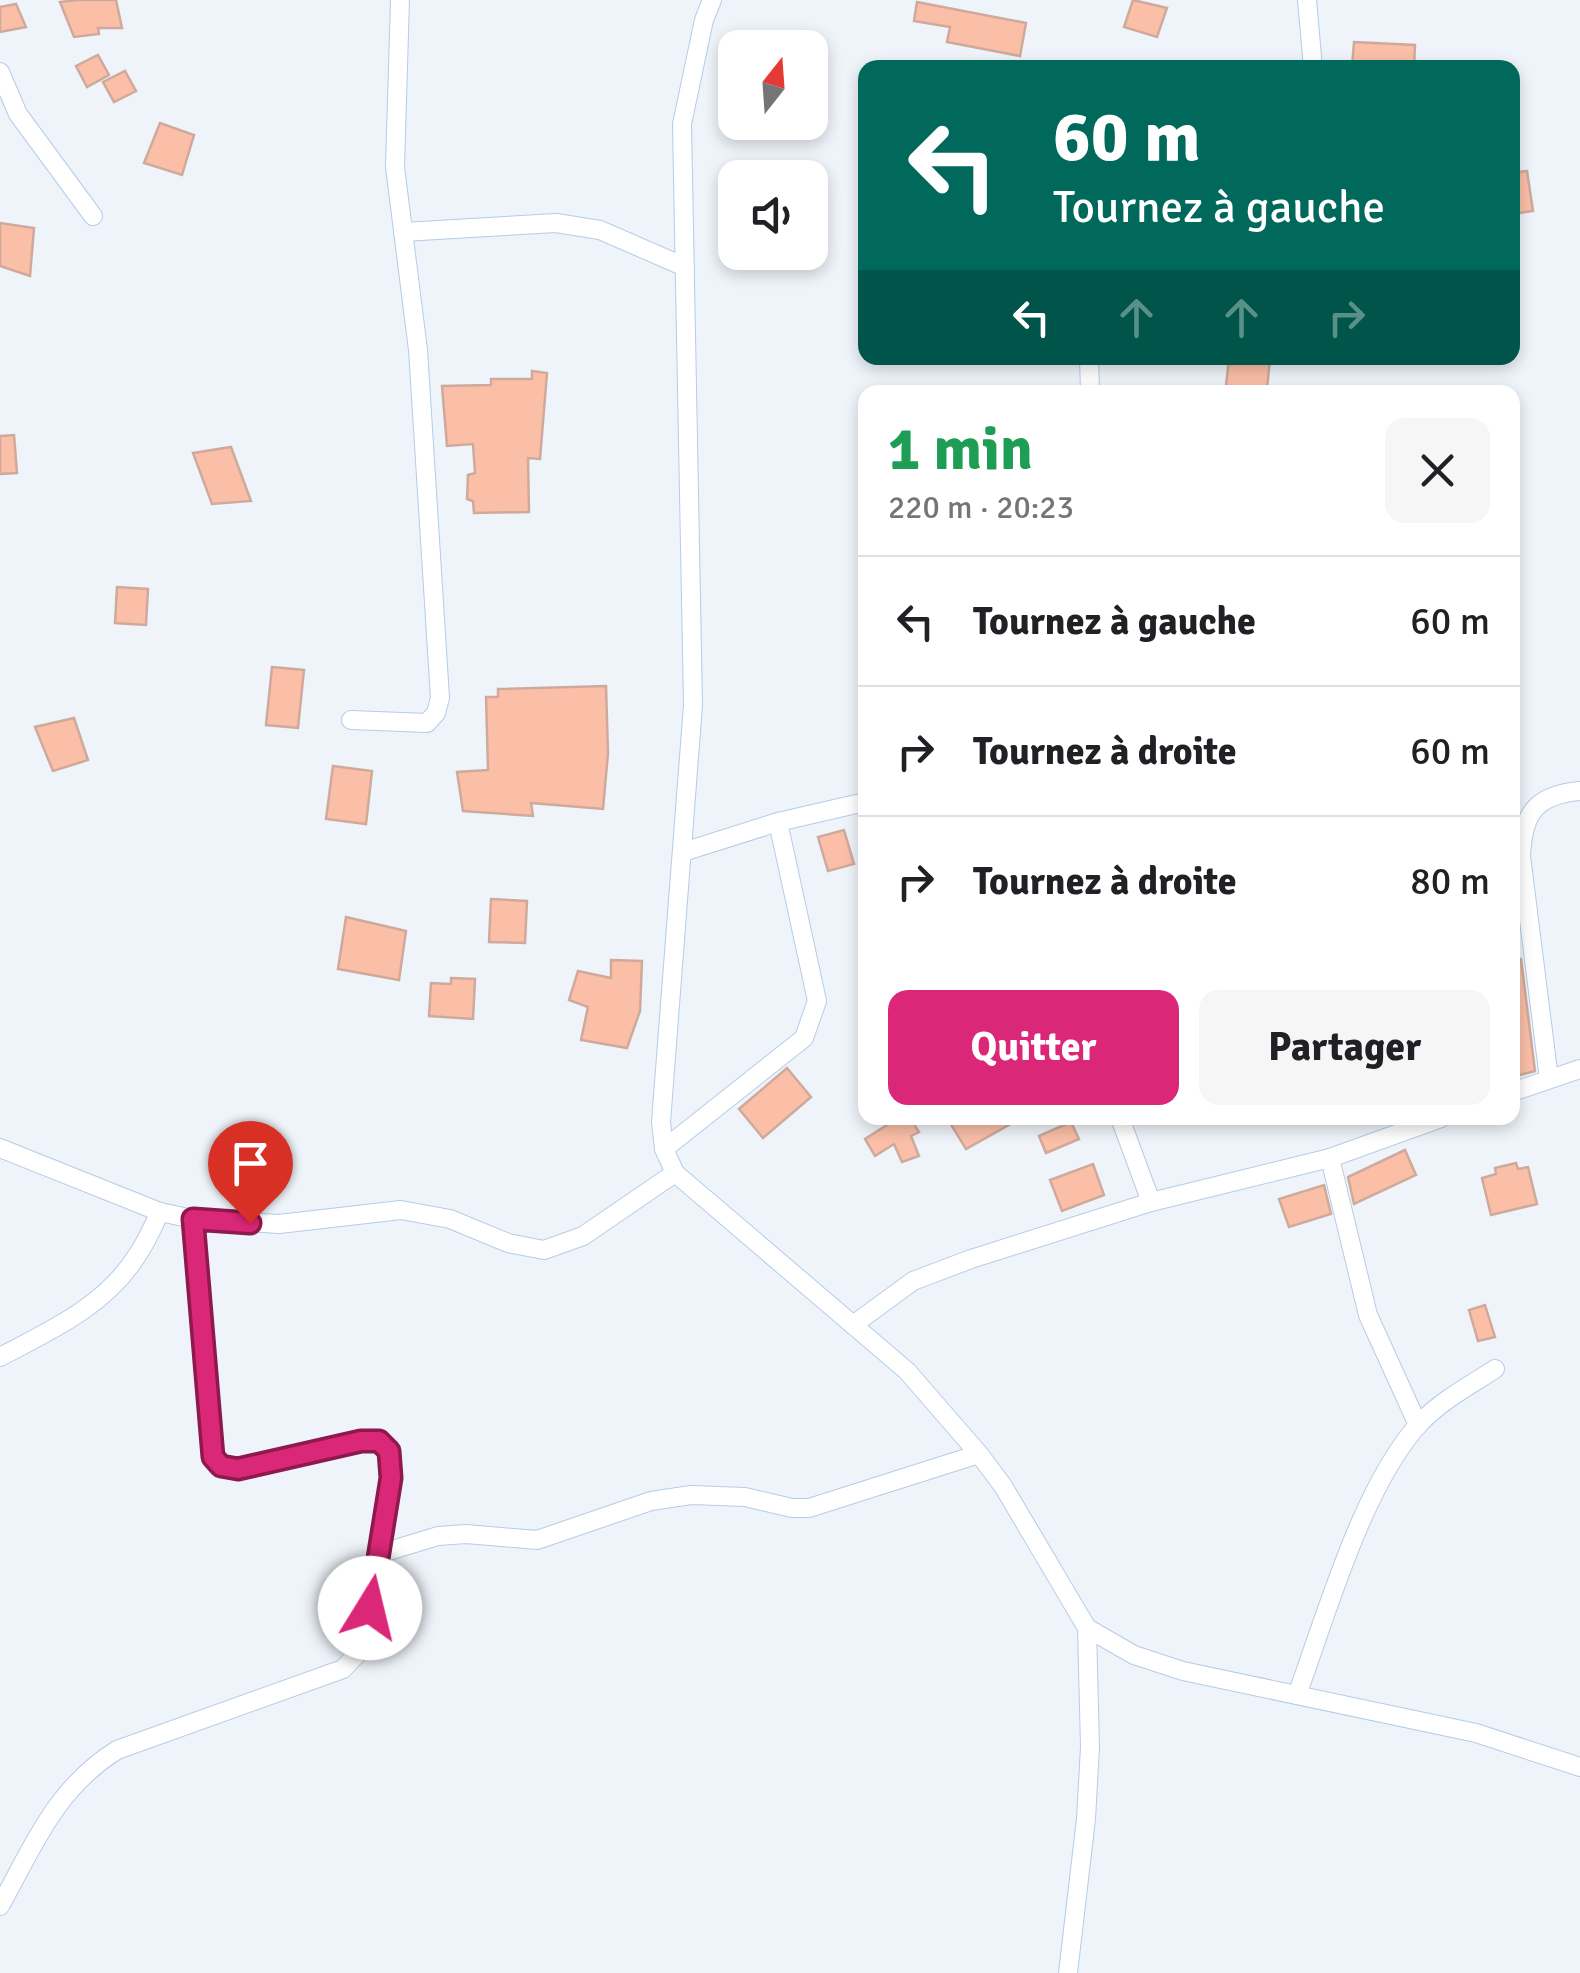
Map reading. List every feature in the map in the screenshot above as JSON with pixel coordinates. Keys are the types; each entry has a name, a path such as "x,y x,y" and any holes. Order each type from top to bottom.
{"street":[{"path":"351,720 427,722 436,713 440,698 418,350 394,135 400,0"},
{"path":"712,0 704,20 682,124 693,705 661,1122 664,1150 676,1174 907,1371 1004,1486 1087,1628 1090,1747 1068,1973"},
{"path":"1308,0 1312,60"},
{"path":"0,72 18,114 93,216"},
{"path":"403,232 556,223 600,230 685,267"},
{"path":"1548,1079 1521,856 1522,826 1530,811 1566,792 1580,792"},
{"path":"683,852 778,822 858,804"},
{"path":"664,1150 804,1038 811,1024 816,1000 778,822"},
{"path":"1520,1089 1580,1069"},
{"path":"1123,1125 1151,1202"},
{"path":"853,1325 913,1281 1151,1202 1330,1158 1422,1125"},
{"path":"0,1148 160,1212 193,1219 279,1224 401,1210 450,1219 508,1243 544,1250 584,1236 676,1174"},
{"path":"1330,1158 1368,1315 1418,1426"},
{"path":"0,1357 77,1316 107,1291 137,1256 160,1212"},
{"path":"0,1906 51,1814 72,1784 93,1765 116,1750 343,1669 366,1636 391,1478 389,1451 379,1441 361,1441 238,1469 221,1466 213,1457 193,1219"},
{"path":"1297,1695 1367,1510 1392,1462 1418,1426 1443,1401 1496,1370"},
{"path":"379,1554 438,1536 466,1534 537,1540 652,1502 691,1496 745,1498 810,1508 980,1454"},
{"path":"1087,1628 1134,1655 1182,1672 1476,1733 1580,1767"}],"building":[{"path":"116,0 122,28 98,28 99,34 74,37 60,2"},
{"path":"1133,0 1167,8 1157,37 1124,27"},
{"path":"917,2 1026,23 1020,56 947,42 950,27 914,21"},
{"path":"16,4 26,27 0,32 0,7"},
{"path":"1354,42 1415,45 1414,60 1353,60"},
{"path":"98,55 109,75 87,87 76,66"},
{"path":"125,71 136,91 114,102 103,82"},
{"path":"160,123 194,135 182,175 144,163"},
{"path":"1527,171 1533,211 1520,213 1520,172"},
{"path":"0,223 34,228 30,276 0,266"},
{"path":"1228,365 1269,365 1267,385 1226,385"},
{"path":"532,371 547,373 540,459 528,458 529,512 474,513 473,501 467,499 468,475 475,473 473,444 447,446 442,386 491,385 491,379 532,379"},
{"path":"14,435 17,473 0,474 0,436"},
{"path":"231,447 251,501 212,504 193,453"},
{"path":"117,587 148,589 146,625 115,623"},
{"path":"272,667 304,670 298,728 266,725"},
{"path":"606,686 608,753 603,809 531,803 533,816 463,811 457,772 488,770 486,697 498,697 498,689"},
{"path":"74,718 88,760 53,771 35,727"},
{"path":"333,766 372,771 366,824 326,819"},
{"path":"844,830 854,864 828,871 818,837"},
{"path":"491,899 527,901 525,943 489,942"},
{"path":"346,917 406,931 399,980 338,969"},
{"path":"1520,959 1521,959 1535,1071 1520,1075"},
{"path":"611,960 642,961 640,1011 627,1048 581,1040 588,1007 569,1000 578,971 611,978"},
{"path":"451,978 475,979 473,1019 429,1016 431,983 451,984"},
{"path":"787,1068 811,1097 763,1138 739,1109"},
{"path":"887,1125 914,1125 919,1132 911,1136 919,1156 902,1162 894,1144 875,1156 865,1139"},
{"path":"951,1125 1009,1125 966,1149"},
{"path":"1072,1125 1079,1139 1046,1153 1039,1136"},
{"path":"1405,1150 1416,1175 1354,1204 1348,1177"},
{"path":"1516,1163 1518,1169 1528,1167 1537,1204 1491,1215 1482,1178 1496,1174 1495,1168"},
{"path":"1093,1164 1104,1195 1062,1211 1050,1180"},
{"path":"1324,1185 1331,1214 1289,1227 1279,1199"},
{"path":"1485,1305 1495,1337 1478,1341 1469,1310"}],"route":[{"path":"250,1223 193,1219 213,1457 221,1466 238,1469 361,1441 379,1441 389,1451 391,1478 370,1608"}]}
